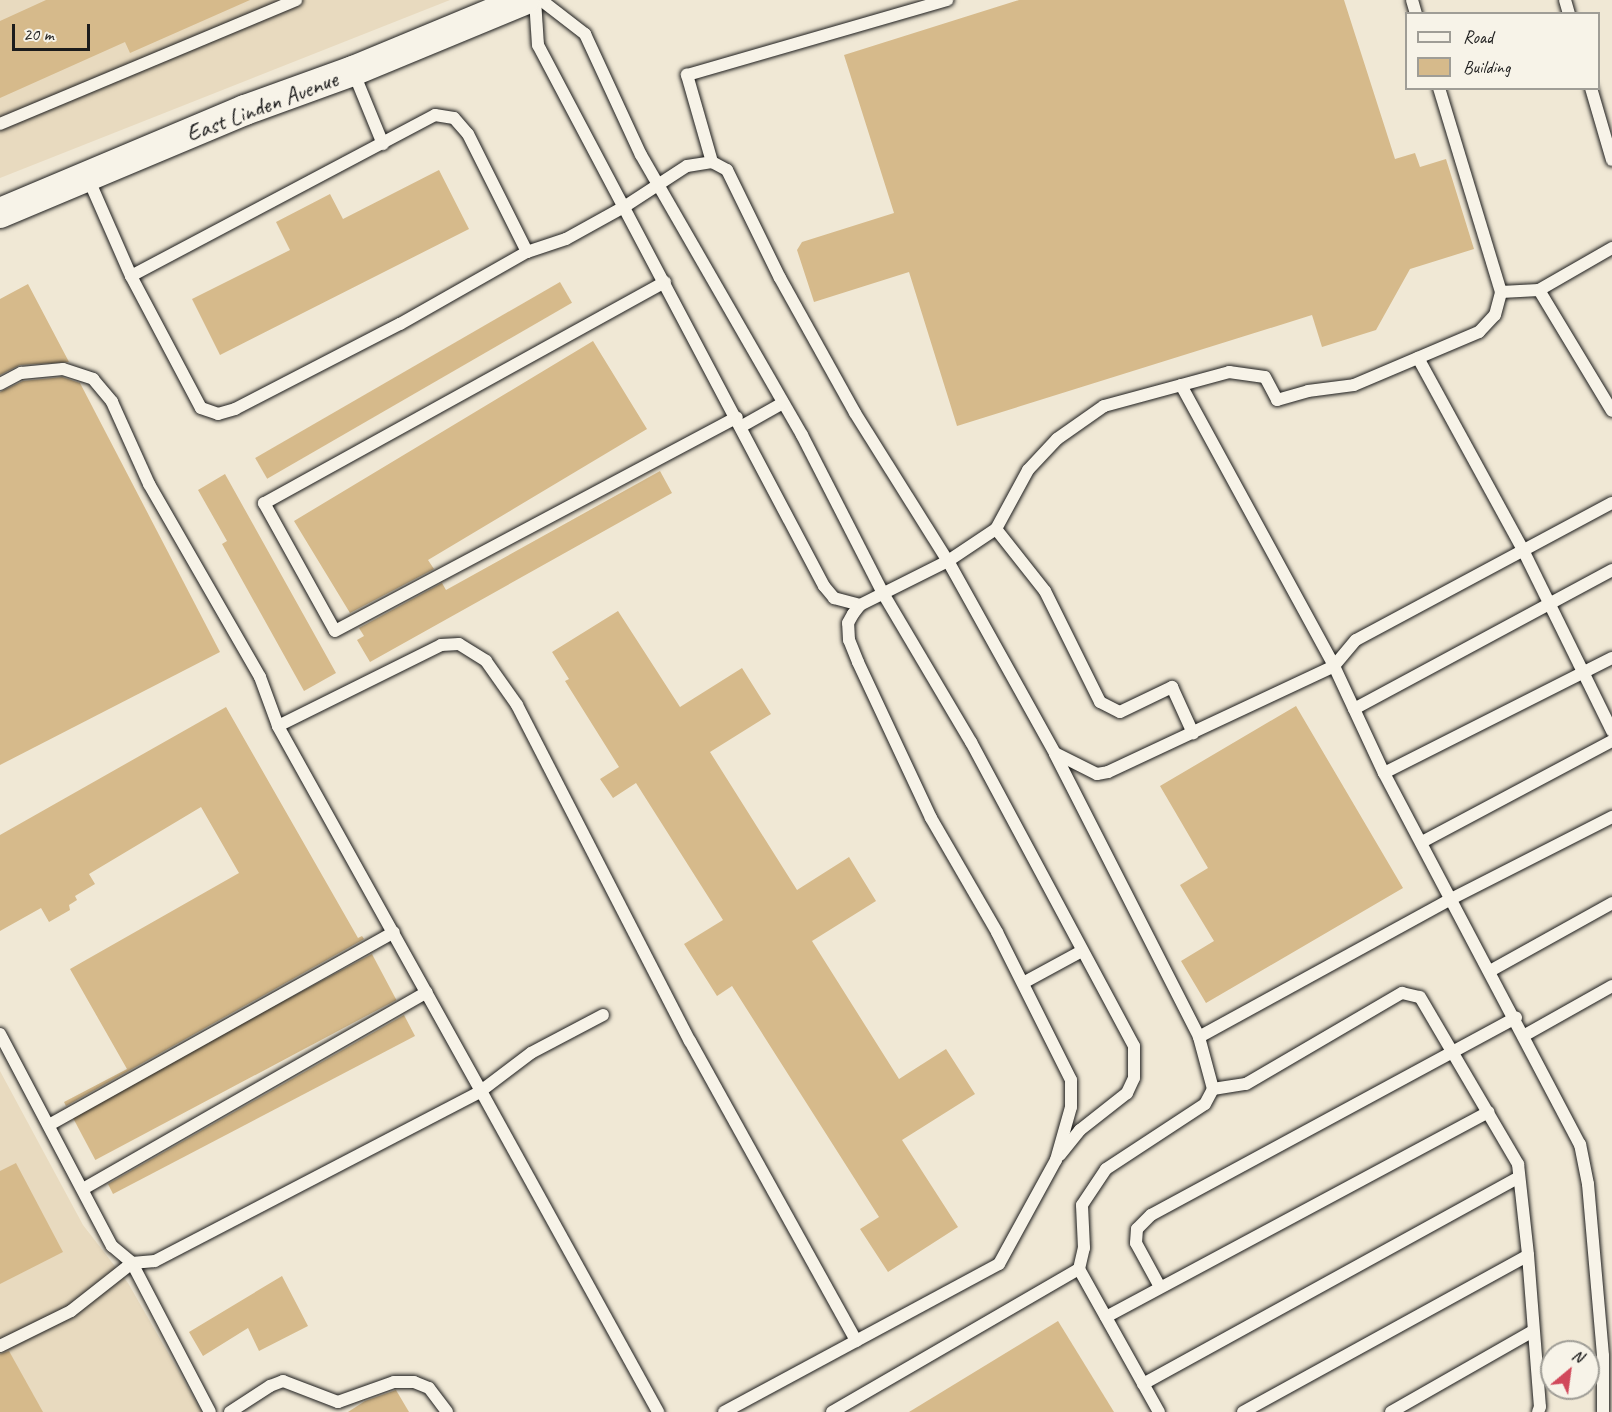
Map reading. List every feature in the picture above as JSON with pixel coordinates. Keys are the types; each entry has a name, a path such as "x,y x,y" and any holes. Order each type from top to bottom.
{"street":[{"name":"East Linden Avenue","path":"0,213 88,178 245,110 353,71 486,7 524,0"}],"lane":[{"path":"0,124 296,0"},
{"path":"535,0 538,45 739,421 824,586 834,598 860,605"},
{"path":"541,0 585,34 659,185 783,403 884,595 971,742 1134,1047 1134,1078 1122,1098 1080,1130 1056,1160 999,1264 724,1412"},
{"path":"712,162 687,75 947,0"},
{"path":"353,71 382,144"},
{"path":"1056,1160 1071,1107 1071,1080 1023,983 931,818 858,662 849,640 848,623 860,605 948,561 996,529 1028,470 1057,439 1104,406 1229,372 1265,378 1277,400 1308,391 1354,386 1479,332 1495,315 1501,292 1440,90"},
{"path":"1592,90 1612,160"},
{"path":"131,276 435,115 454,118 468,134 527,252"},
{"path":"88,178 131,276 201,408 218,414 235,409 400,324 527,252 566,239 624,207 687,166 712,162 727,170 780,278 855,413 948,561 1055,753 1199,1037 1212,1089 1205,1104 1106,1169 1082,1205 1084,1248 1079,1269 1159,1412"},
{"path":"1501,292 1539,290 1612,248"},
{"path":"665,282 264,503 335,631 739,421 783,403"},
{"path":"1539,290 1612,411"},
{"path":"1418,358 1523,550 1612,731"},
{"path":"0,384 21,373 63,369 93,379 112,402 148,484 260,677 278,726 658,1412"},
{"path":"1180,385 1334,666 1384,773 1581,1144 1588,1184 1604,1356 1603,1412"},
{"path":"1055,753 1097,774 1193,734 1334,666 1356,640 1612,503"},
{"path":"996,529 1045,591 1100,702 1120,712 1172,687 1193,734"},
{"path":"1354,709 1612,570"},
{"path":"278,726 441,645 459,644 486,661 517,705 690,1041 856,1341"},
{"path":"1384,773 1612,658"},
{"path":"1422,842 1612,741"},
{"path":"1199,1037 1452,899 1612,817"},
{"path":"1490,971 1612,903"},
{"path":"49,1125 394,932"},
{"path":"1023,983 1082,951"},
{"path":"1525,1035 1612,986"},
{"path":"83,1189 427,992"},
{"path":"1212,1089 1246,1084 1402,993 1420,997 1518,1164 1528,1255 1540,1407 1538,1412"},
{"path":"0,1347 71,1311 132,1263 155,1261 481,1091 531,1053 603,1014"},
{"path":"1160,1287 1136,1243 1137,1229 1151,1215 1454,1054 1516,1018"},
{"path":"0,1034 112,1246 132,1263 210,1412"},
{"path":"1106,1317 1488,1112"},
{"path":"1143,1384 1519,1177"},
{"path":"1243,1412 1528,1255"},
{"path":"832,1412 1079,1269"},
{"path":"1391,1412 1533,1331"},
{"path":"1604,1356 1612,1368"},
{"path":"230,1412 270,1386 283,1381 338,1402 394,1382 414,1382 437,1396 447,1412"}],"shaded area":[{"path":"0,0 450,0 0,178"},
{"path":"0,1071 83,1225 128,1283 202,1412 0,1412"}],"building":[{"path":"46,0 250,0 130,53 125,42 0,98 0,21"},
{"path":"1019,0 1344,0 1395,159 1415,153 1420,167 1446,159 1474,249 1410,269 1376,330 1322,347 1312,315 957,426 909,272 814,302 797,250 802,242 894,213 844,55"},
{"path":"439,170 469,229 220,355 192,299 290,250 276,222 330,194 343,219"},
{"path":"560,282 572,303 267,479 255,458"},
{"path":"28,284 69,362 20,365 0,375 0,299"},
{"path":"593,341 647,429 428,560 434,569 350,613 294,521"},
{"path":"62,377 80,383 220,652 0,765 0,392 23,381"},
{"path":"660,471 672,493 370,662 357,640 364,636 359,628 442,583 446,590"},
{"path":"225,474 336,673 304,691 222,544 227,541 198,490"},
{"path":"618,611 680,707 742,668 771,714 710,752 797,890 849,857 876,901 812,941 899,1079 946,1049 975,1094 902,1140 958,1227 888,1272 860,1229 879,1217 732,986 717,996 684,944 723,920 636,783 613,798 600,779 619,767 565,681 569,679 552,652"},
{"path":"1296,706 1403,888 1206,1003 1181,961 1214,941 1180,885 1208,868 1160,786"},
{"path":"226,707 358,938 362,936 364,939 66,1106 64,1102 127,1069 70,969 239,873 201,807 89,874 95,884 75,896 77,900 69,905 70,910 49,922 41,908 0,931 0,835"},
{"path":"372,954 396,1000 95,1160 71,1114"},
{"path":"404,1015 415,1036 113,1194 108,1184"},
{"path":"16,1163 63,1252 0,1284 0,1171"},
{"path":"282,1276 308,1326 259,1351 248,1328 203,1356 189,1332"},
{"path":"1058,1321 1114,1412 909,1412"},
{"path":"9,1351 43,1412 0,1412 0,1354"},
{"path":"396,1390 409,1412 348,1412 365,1401"}]}
